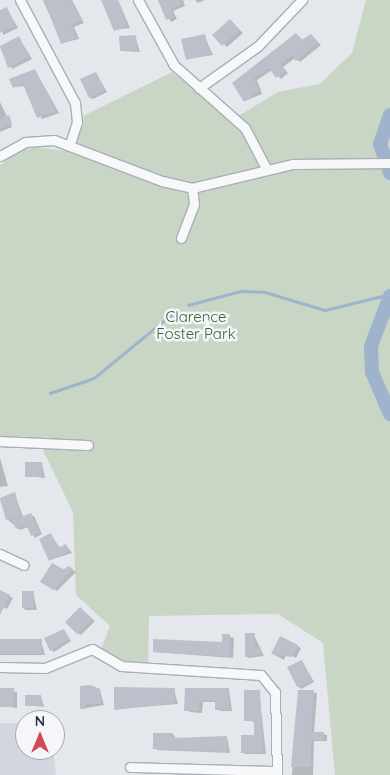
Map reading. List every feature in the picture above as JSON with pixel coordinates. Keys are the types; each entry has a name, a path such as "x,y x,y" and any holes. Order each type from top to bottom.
{"street":[{"path":"20,0 74,104 77,122 69,146"},
{"path":"138,0 174,65 245,128 267,170"},
{"path":"199,88 258,46 302,0"},
{"path":"0,156 25,142 54,140 192,188 293,164 390,163"},
{"path":"181,238 194,204 192,188"},
{"path":"0,440 88,445"},
{"path":"0,554 24,565"},
{"path":"0,667 45,668 92,648 121,666 261,675 275,692 277,773 130,767"}],"shaded area":[{"path":"0,723 15,723 15,760 54,760 56,775 0,775"}],"green space":[{"name":"Clarence Foster Park","path":"366,0 390,0 390,401 382,403 390,414 390,775 335,775 323,643 278,614 149,616 148,666 122,661 101,649 110,626 76,595 73,512 38,440 0,438 0,165 20,150 38,147 72,152 85,115 172,72 223,114 240,115 278,92 320,84 352,53"}],"building":[{"path":"44,0 71,0 82,21 71,25 77,38 61,44"},
{"path":"101,0 118,0 127,26 114,31"},
{"path":"158,0 181,0 182,4 171,9 174,17 166,20"},
{"path":"7,7 15,26 0,33 0,10"},
{"path":"230,19 240,30 222,46 212,35"},
{"path":"296,33 302,40 311,34 318,42 296,61 292,56 280,64 285,71 276,78 269,68 254,78 259,91 244,102 232,83"},
{"path":"205,34 210,54 186,60 181,39"},
{"path":"136,35 137,50 120,51 119,36"},
{"path":"19,36 29,57 8,68 0,46"},
{"path":"35,69 56,111 37,118 23,84 13,88 9,79"},
{"path":"96,72 105,90 89,98 80,79"},
{"path":"9,115 12,124 0,129 0,119"},
{"path":"25,462 42,462 42,477 25,477"},
{"path":"15,492 21,517 31,513 40,532 31,536 26,525 16,529 11,518 6,520 0,498"},
{"path":"51,533 58,548 66,544 69,551 49,561 39,539"},
{"path":"52,563 65,570 68,566 73,569 53,590 40,582"},
{"path":"0,590 10,595 0,615"},
{"path":"22,591 34,591 34,608 22,608"},
{"path":"80,607 92,619 77,634 65,622"},
{"path":"64,629 69,639 50,651 44,638"},
{"path":"245,633 255,633 254,647 261,647 261,654 245,657"},
{"path":"222,634 230,634 230,657 153,652 153,639 222,642"},
{"path":"280,636 298,645 292,657 271,654"},
{"path":"0,639 42,639 42,654 0,654"},
{"path":"302,660 312,681 297,687 287,667"},
{"path":"90,685 100,689 101,704 86,704 86,709 80,709 80,686"},
{"path":"114,687 175,688 175,703 114,710"},
{"path":"0,688 14,688 14,707 0,707"},
{"path":"185,688 229,688 229,710 215,710 215,701 199,701 199,711 184,711"},
{"path":"244,690 260,690 263,753 241,753 241,735 254,735 254,721 244,721"},
{"path":"298,690 314,690 311,732 324,732 324,740 311,740 311,767 291,767"},
{"path":"25,695 41,695 41,706 25,706"},
{"path":"153,733 173,733 173,738 227,736 227,752 153,749"}],"waterway":[{"path":"390,115 380,144 390,173"},
{"path":"188,305 241,291 265,292 325,310 390,294"},
{"path":"390,296 371,346 372,372 390,414"},
{"path":"50,393 94,378 173,313"}]}
